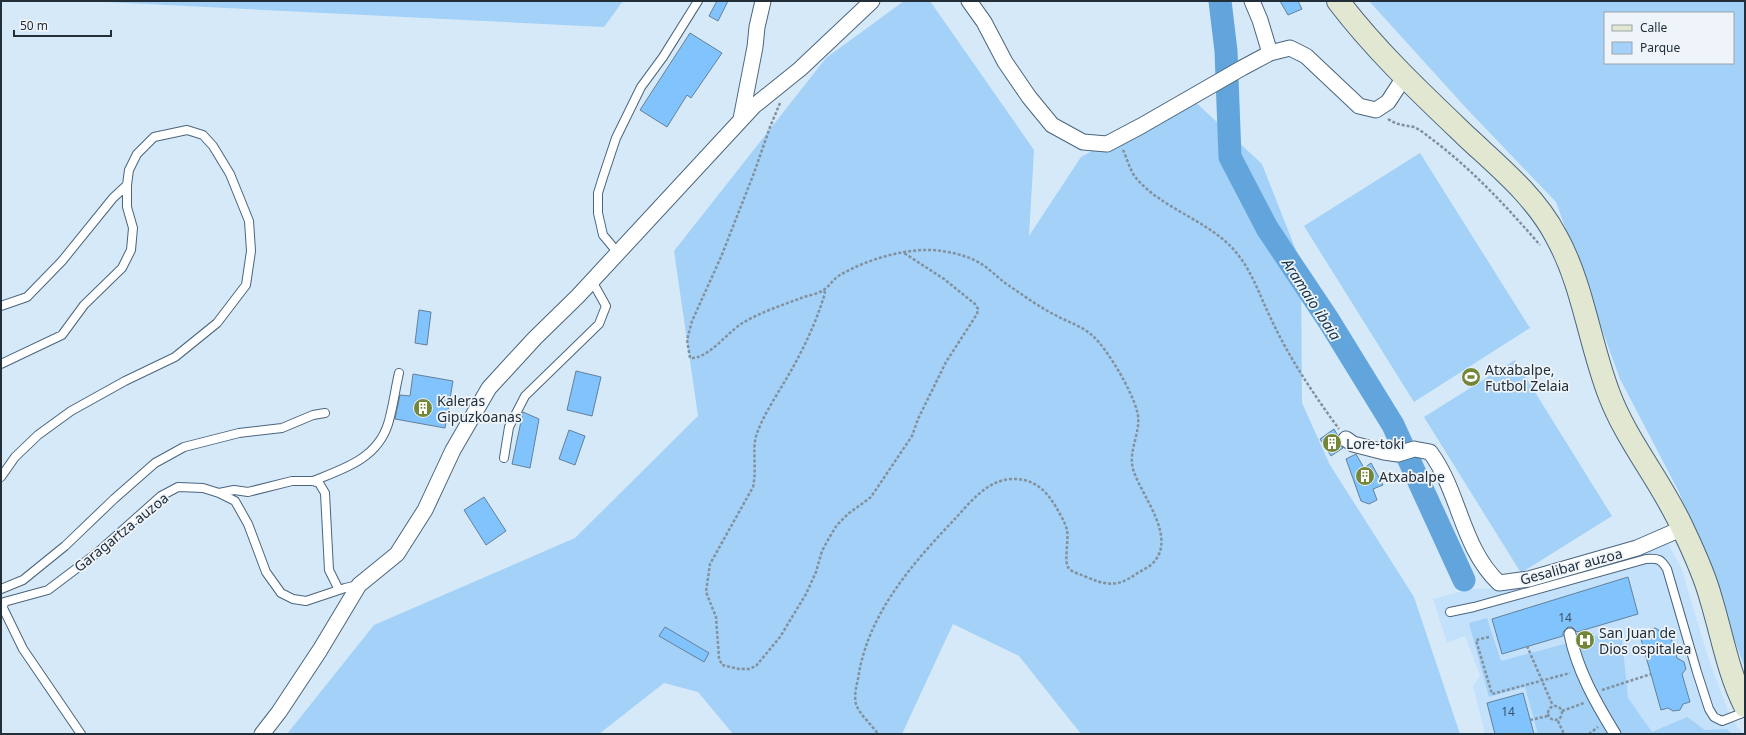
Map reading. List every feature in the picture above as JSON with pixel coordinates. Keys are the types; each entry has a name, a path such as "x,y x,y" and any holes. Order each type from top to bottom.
{"main road":[{"path":"1338,1 1356,24 1405,76 1511,177 1542,213 1556,236 1569,264 1585,315 1598,366 1610,396 1683,528 1711,597 1726,655 1745,706"}],"street":[{"path":"740,120 756,47 757,28 763,1"},
{"path":"262,734 279,712 320,650 359,585 397,554 425,510 453,450 489,388 535,338 592,281 740,120 754,106 800,69 872,1"},
{"path":"969,1 984,22 1005,62 1029,97 1052,125 1083,142 1107,144 1270,53 1290,48 1306,56 1359,106 1376,110 1388,102 1405,76"},
{"path":"1252,1 1260,20 1270,53"},
{"name":"Gesalibar auzoa","path":"1346,439 1352,444 1362,447 1398,454 1414,449 1430,452 1438,463 1447,482 1466,533 1492,576 1499,583 1529,579 1637,548 1683,528"},
{"path":"1570,634 1573,650 1593,696 1615,734"}],"lane":[{"path":"618,253 602,235 598,213 598,193 603,177 616,138 641,86 663,57 698,1"},
{"path":"1,364 62,335 84,305 122,268 131,250 133,228 127,207 127,185 129,170 137,154 154,137 187,130 203,135 213,146 230,174 249,221 251,251 246,285 217,323 175,357 125,381 71,411 38,435 15,457 1,477"},
{"path":"1,306 27,297 62,261 113,198 127,185"},
{"path":"504,458 509,427 525,396 599,324 606,306 592,281"},
{"path":"313,481 365,458 381,440 388,425 399,373"},
{"path":"1,589 23,580 65,546 114,499 156,462 184,447 239,433 282,428 313,415 325,413"},
{"path":"219,492 234,490 248,492 292,481 313,481 319,483 326,493 329,570 339,590"},
{"name":"Garagartza auzoa","path":"80,734 23,649 2,607 4,602 9,600 22,598 48,590 97,553 161,496 178,488 202,488 219,492 235,501 248,524 266,572 281,593 293,599 306,601 359,585"},
{"name":"Gesalibar auzoa","path":"1450,612 1474,607 1646,559 1656,558 1662,560 1667,569 1697,672 1714,717 1722,721 1745,712"}],"path":[{"path":"781,101 721,257 690,326 687,340 690,358 697,358 706,353 740,324 757,315 824,291 835,277 850,269 876,260 920,250 939,250 960,254 981,263 1006,284 1055,316 1091,334 1103,346 1128,388 1138,413 1137,428 1131,460 1133,472 1155,516 1162,541 1161,550 1153,563 1125,582 1116,585 1101,582 1072,571 1068,567 1066,561 1068,546 1067,528 1048,494 1040,486 1016,478 1000,480 984,489 926,549 892,592 876,622 861,657 855,696 856,706 878,734"},
{"path":"1376,110 1397,125 1415,128 1429,137 1473,174 1510,210 1542,248"},
{"path":"1119,137 1135,177 1154,194 1201,223 1235,251 1254,279 1272,321 1313,395 1346,439"},
{"path":"824,291 825,294 810,334 762,422 756,437 755,477 753,487 710,564 706,592 716,617 719,658 722,665 739,669 749,669 756,666 780,637 806,594 816,572 822,551 829,538 837,525 848,514 871,497 912,436 918,419 946,362 977,314 978,308 975,304 944,279 904,253"},
{"path":"1489,637 1476,640 1492,694 1582,670"},
{"path":"1527,646 1553,706"},
{"path":"1562,711 1593,696 1651,674"},
{"path":"1548,716 1552,720 1558,720 1562,717 1562,711 1559,707 1553,706"},
{"path":"1548,716 1549,710 1553,706"},
{"path":"1530,720 1548,716"},
{"path":"1558,720 1564,734"}],"shaded area":[{"name":"San Juan de Dios ospitalea","path":"1667,542 1681,567 1708,657 1728,710 1735,724 1744,734 1485,734 1473,686 1480,676 1465,636 1447,643 1433,599 1469,589 1511,588"}],"green space":[{"path":"86,1 623,1 604,27"},
{"path":"904,1 930,1 1034,150 1029,236 1081,157 1190,97 1262,164 1301,263 1302,403 1330,465 1414,597 1460,734 1081,734 1019,656 953,624 902,734 733,734 698,692 664,683 599,734 287,734 374,625 575,538 698,416 674,251 826,58"},
{"path":"1369,1 1745,1 1745,668 1679,492 1620,379 1556,202 1467,109"},
{"path":"1420,153 1530,328 1414,402 1304,226"},
{"path":"1515,360 1612,516 1521,573 1424,417"},
{"path":"1487,618 1501,661 1621,629 1628,698 1652,732 1687,717 1705,730 1727,729 1732,734 1538,734 1525,687 1489,697 1469,623"}],"building":[{"path":"717,1 728,1 718,21 709,16"},
{"path":"1280,1 1298,1 1302,9 1288,15"},
{"path":"690,33 722,53 691,98 687,95 667,127 640,110"},
{"path":"419,310 431,312 427,345 415,343"},
{"path":"576,371 601,377 592,416 567,410"},
{"name":"Kaleras Gipuzkoanas","path":"413,374 453,381 445,428 395,419 400,395 410,396"},
{"path":"523,412 539,419 530,468 512,464"},
{"name":"Lore-toki","path":"1334,429 1338,436 1338,443 1343,448 1331,456 1320,439"},
{"path":"569,430 585,436 575,465 559,459"},
{"name":"Atxabalpe","path":"1356,454 1364,468 1371,463 1383,485 1373,489 1377,500 1369,504 1361,501 1346,459"},
{"path":"484,497 506,531 486,545 464,510"},
{"path":"1628,577 1638,614 1577,632 1572,627 1568,627 1563,632 1563,636 1502,654 1492,619"},
{"path":"665,627 709,653 704,662 659,636"},
{"path":"1655,628 1662,632 1669,631 1677,658 1684,662 1686,669 1682,674 1690,702 1683,704 1680,710 1673,711 1668,708 1661,710 1641,639 1647,637 1648,630"},
{"path":"1523,693 1534,734 1495,734 1487,703"}],"waterway":[{"name":"Aramaio ibaia","path":"1220,1 1226,51 1230,157 1267,228 1329,321 1393,425 1464,580"}],"place":[{"name":"Atxabalpe, Futbol Zelaia","path":"1471,377"},
{"name":"Kaleras Gipuzkoanas","path":"423,408"},
{"name":"Lore-toki","path":"1332,443"},
{"name":"Atxabalpe","path":"1365,476"},
{"name":"San Juan de Dios ospitalea","path":"1585,640"}]}
